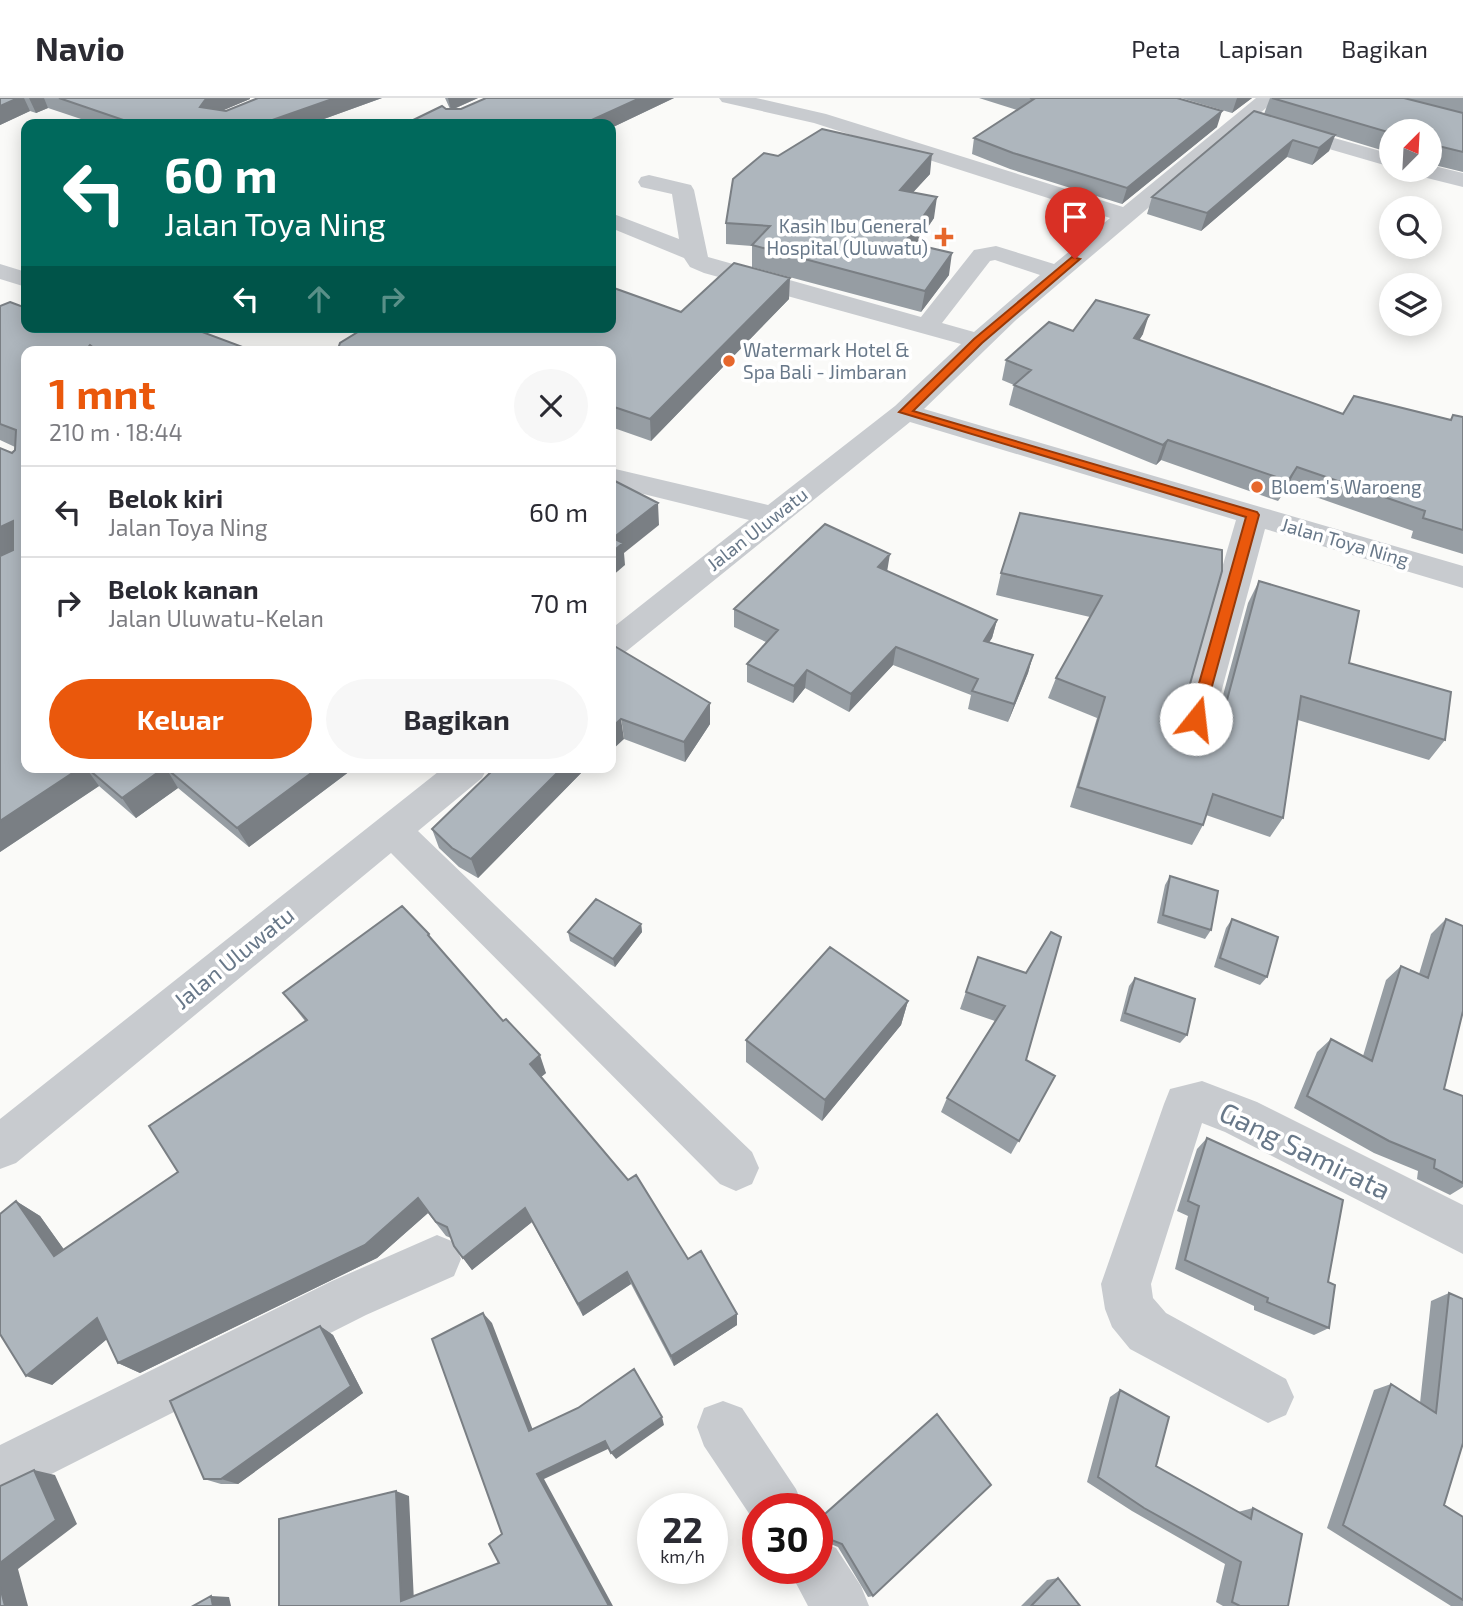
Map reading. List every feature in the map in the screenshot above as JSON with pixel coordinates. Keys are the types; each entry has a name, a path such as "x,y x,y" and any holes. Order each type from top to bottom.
{"street":[{"path":"729,98 819,118 1127,216"},
{"name":"Jalan Uluwatu","path":"616,642 905,412 978,341 1268,98"},
{"path":"1211,116 1239,120 1379,158"},
{"path":"1442,175 1463,180"},
{"path":"649,182 683,190 693,253 699,262 978,341"},
{"path":"664,213 687,220"},
{"path":"616,222 693,253"},
{"path":"927,326 982,254 996,253 1058,273"},
{"path":"0,271 21,278"},
{"name":"Jalan Toya Ning","path":"905,412 1463,577"},
{"path":"616,478 772,516"},
{"path":"1196,719 1253,515"},
{"name":"Jalan Uluwatu","path":"0,1147 462,773"},
{"path":"392,830 736,1168"},
{"name":"Gang Samirata","path":"1268,1397 1148,1331 1130,1309 1126,1293 1130,1272 1186,1104 1202,1102 1241,1117 1463,1230"},
{"path":"0,1473 349,1298 437,1259"},
{"path":"723,1427 767,1493"},
{"path":"827,1584 841,1606"}],"building":[{"path":"0,98 18,98 0,106"},
{"path":"59,98 210,98 200,107 226,111 258,98 335,98 275,119 120,119"},
{"path":"486,98 640,98 594,119 415,119 442,106 446,109 461,109"},
{"path":"1030,98 1177,98 1222,111 1127,188 1013,153 974,138 1034,99"},
{"path":"1272,98 1404,98 1463,113 1463,152 1442,147 1442,119 1379,119 1379,129"},
{"path":"1254,111 1335,135 1319,148 1293,140 1207,213 1152,197"},
{"path":"822,129 932,154 900,190 937,197 905,242 952,253 925,291 752,245 770,226 726,223 733,179 764,153 778,156"},
{"path":"734,263 790,278 650,419 616,408 616,346 339,346 356,333 616,333 616,289 681,312"},
{"path":"1096,300 1149,315 1134,338 1343,414 1354,396 1451,420 1453,415 1463,417 1463,530 1423,518 1425,511 1297,467 1288,481 1168,440 1163,445 1014,385 1031,370 1006,360 1049,322 1073,331"},
{"path":"10,302 21,306 21,333 205,333 240,346 21,346 21,773 72,773 0,821 0,556 13,550 13,521 0,527 0,448 12,453 15,450 16,430 0,424 0,306"},
{"path":"616,482 658,503 616,536"},
{"path":"1020,513 1222,550 1222,571 1186,698 1194,710 1208,714 1220,710 1227,700 1259,581 1359,611 1349,663 1451,692 1445,740 1301,696 1283,818 1213,794 1203,825 1078,787 1105,697 1056,678 1102,596 1001,573"},
{"path":"825,524 890,554 878,567 997,620 984,641 1033,655 1014,704 972,691 978,679 896,647 851,694 807,670 794,686 747,664 778,630 734,609"},
{"path":"616,540 623,543 616,549"},
{"path":"616,647 710,703 684,742 621,719 616,724"},
{"path":"93,773 157,773 122,798"},
{"path":"172,773 311,773 237,828"},
{"path":"490,773 557,773 471,859 452,848 432,829"},
{"path":"1170,876 1218,891 1211,930 1163,915"},
{"path":"596,899 641,924 613,959 568,932"},
{"path":"402,906 503,1021 506,1019 540,1055 530,1064 628,1180 636,1175 688,1259 701,1251 737,1314 671,1356 627,1272 578,1304 525,1208 463,1258 454,1246 447,1227 436,1222 418,1198 365,1245 118,1363 97,1318 26,1376 0,1334 0,1214 16,1201 54,1256 178,1172 149,1126 307,1020 283,993"},
{"path":"1232,919 1278,937 1267,977 1220,958"},
{"path":"1446,919 1463,926 1463,1011 1444,1089 1463,1096 1463,1183 1434,1168 1435,1160 1389,1141 1307,1096 1331,1039 1372,1061 1401,966 1428,978"},
{"path":"1051,932 1061,937 1026,1060 1055,1076 1019,1141 947,1098 1005,1006 966,992 978,957 1026,973"},
{"path":"830,947 908,1001 825,1100 746,1040"},
{"path":"1135,978 1195,999 1187,1035 1125,1013"},
{"path":"1207,1138 1343,1200 1328,1282 1335,1285 1329,1328 1267,1302 1268,1298 1185,1260 1199,1206 1188,1201"},
{"path":"1449,1293 1463,1299 1463,1443 1444,1505 1463,1517 1463,1600 1343,1525 1391,1384 1436,1413"},
{"path":"483,1313 529,1431 578,1408 634,1369 662,1417 611,1453 605,1441 537,1474 609,1606 279,1606 279,1519 396,1491 401,1601 499,1563 489,1544 502,1534 432,1339"},
{"path":"320,1326 351,1386 221,1479 204,1479 170,1401"},
{"path":"1120,1390 1169,1417 1156,1466 1251,1519 1253,1508 1302,1534 1288,1606 1240,1606 1232,1602 1241,1562 1144,1508 1098,1477"},
{"path":"937,1414 991,1485 873,1596 842,1544 833,1541 833,1507"},
{"path":"34,1470 56,1520 0,1563 0,1486"},
{"path":"1058,1578 1080,1606 1031,1606"},
{"path":"0,1587 5,1606 0,1606"},
{"path":"211,1596 213,1606 193,1606"}],"place":[{"name":"Kasih Ibu General Hospital (Uluwatu)","path":"944,237"},
{"name":"Watermark Hotel & Spa Bali - Jimbaran","path":"729,361"},
{"name":"Bloem's Waroeng","path":"1257,487"}],"route":[{"path":"1075,259 978,341 905,412 1253,515 1196,719"}]}
